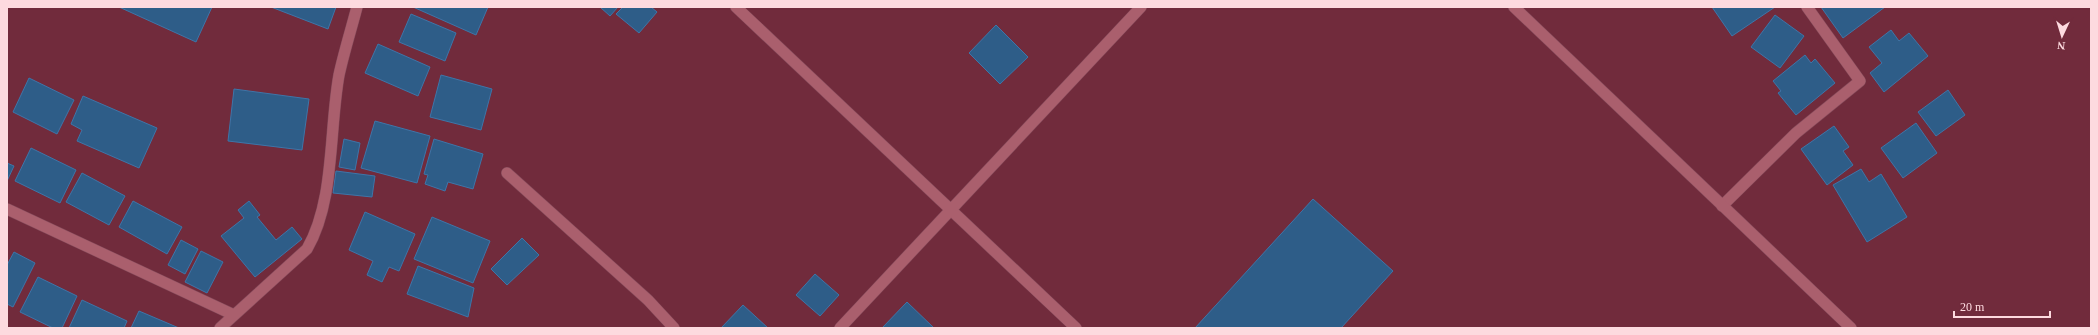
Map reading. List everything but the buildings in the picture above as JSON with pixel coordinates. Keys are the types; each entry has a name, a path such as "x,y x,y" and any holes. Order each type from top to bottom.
{"street":[{"path":"220,328 307,249 315,236 324,203 339,75 357,7"},
{"path":"736,7 1076,328"},
{"path":"840,328 1141,7"},
{"path":"1514,7 1851,328"},
{"path":"1722,206 1796,133 1860,81 1807,7"},
{"path":"507,173 648,300 674,328"},
{"path":"7,209 234,315"}]}
